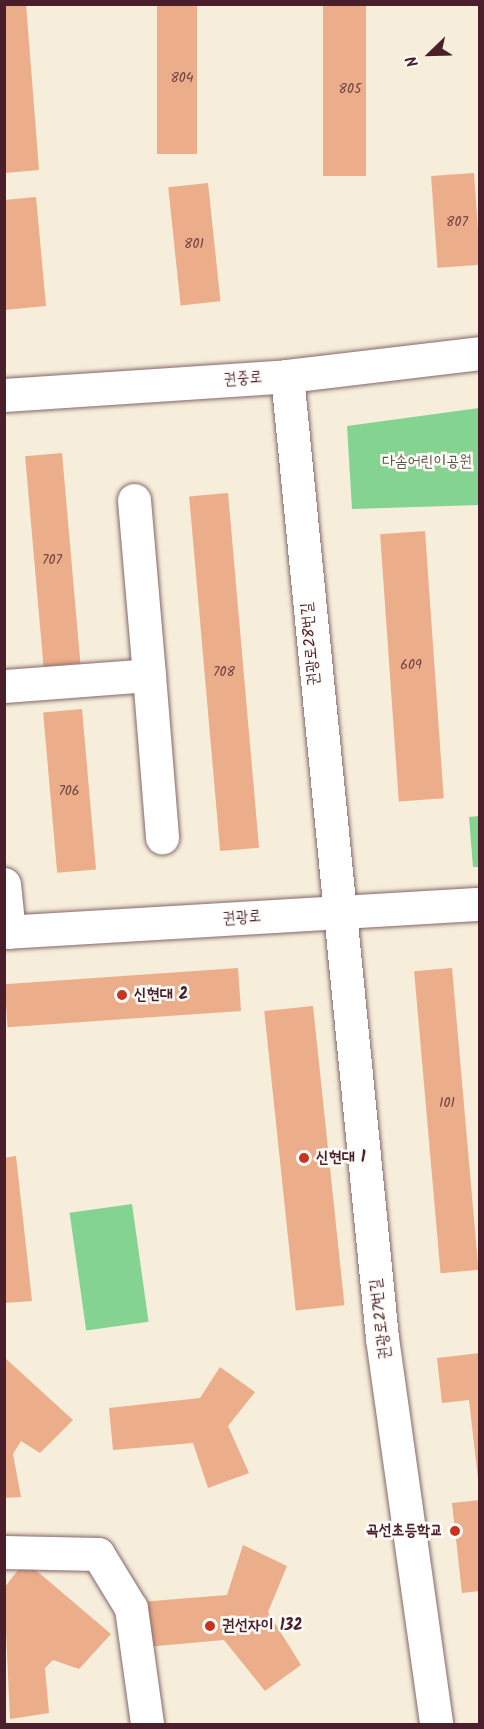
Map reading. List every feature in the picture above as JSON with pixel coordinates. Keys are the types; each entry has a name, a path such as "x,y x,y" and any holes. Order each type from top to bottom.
{"street":[{"name":"권중로","path":"4,395 287,376 480,353"},
{"name":"권광로28번길","path":"287,376 336,912"},
{"path":"134,500 162,837"},
{"path":"4,686 149,675"},
{"path":"4,884 7,932"},
{"name":"권광로","path":"7,932 480,904"},
{"name":"권광로27번길","path":"336,912 382,1338 436,1725"},
{"path":"4,1552 98,1554 131,1608 147,1725"}],"green space":[{"name":"다솜어린이공원","path":"479,408 479,505 352,509 347,426"},
{"path":"479,816 479,867 473,867 469,817"},
{"path":"132,1204 149,1322 86,1331 70,1213"}],"building":[{"path":"5,4 26,4 39,170 5,173"},
{"path":"157,5 197,5 197,154 157,154"},
{"path":"323,5 366,5 366,176 323,176"},
{"path":"474,173 480,265 438,268 431,176"},
{"path":"208,183 220,301 181,306 168,187"},
{"path":"36,197 46,306 4,310 4,200"},
{"path":"62,453 80,663 44,666 25,456"},
{"path":"228,493 259,848 220,851 189,496"},
{"path":"425,531 444,798 399,801 380,534"},
{"path":"82,709 96,869 57,873 43,712"},
{"name":"신현대 2","path":"238,968 241,1011 8,1027 5,984"},
{"path":"452,968 478,1270 441,1273 414,971"},
{"name":"신현대 1","path":"313,1006 344,1305 296,1310 264,1011"},
{"path":"16,1156 32,1301 4,1303 4,1158"},
{"path":"480,1353 480,1479 478,1479 469,1400 442,1403 437,1358"},
{"path":"4,1357 73,1420 40,1453 21,1441 13,1454 21,1497 4,1498"},
{"path":"220,1367 255,1392 228,1426 249,1473 208,1488 193,1443 113,1450 109,1408 200,1398"},
{"path":"480,1500 480,1591 462,1593 452,1503"},
{"name":"권선자이 132","path":"243,1545 287,1566 268,1612 301,1665 265,1691 224,1640 146,1647 140,1602 227,1595"},
{"path":"25,1561 111,1634 79,1669 53,1660 45,1668 49,1713 10,1719 4,1588"}],"place":[{"name":"신현대 2","path":"122,995"},
{"name":"신현대 1","path":"304,1158"},
{"name":"곡선초등학교","path":"455,1531"},
{"name":"권선자이 132","path":"210,1626"}]}
